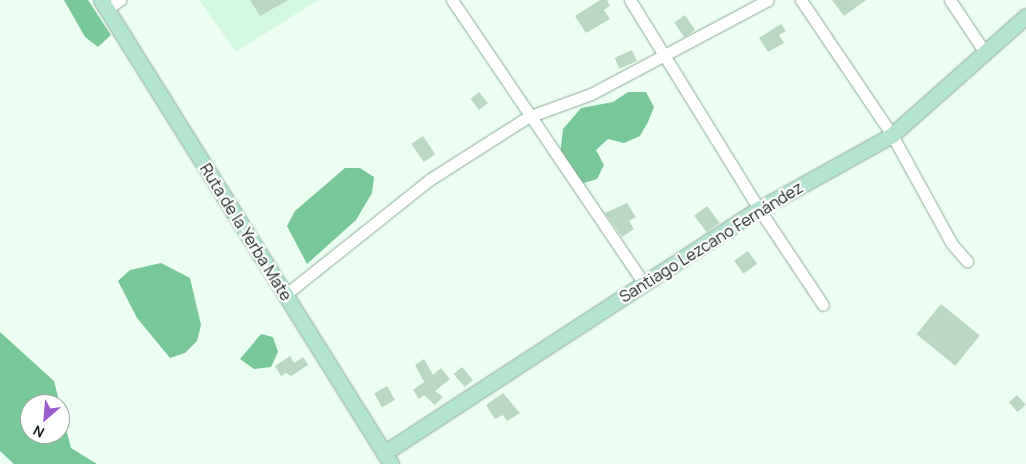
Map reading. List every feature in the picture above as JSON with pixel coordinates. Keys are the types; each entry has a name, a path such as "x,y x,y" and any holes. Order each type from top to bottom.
{"street":[{"path":"104,5 120,0"},
{"path":"452,0 528,117 644,284"},
{"path":"630,0 759,208 824,305"},
{"path":"286,295 429,180 528,117 591,94 768,0"},
{"path":"801,0 892,135 952,244 967,261"},
{"path":"950,0 984,51"},
{"name":"Ruta de la Yerba Mate","path":"104,5 388,459"},
{"name":"Santiago Lezcano Fernández","path":"388,459 759,208 892,135 984,51 1026,16"}],"shaded area":[{"path":"199,0 318,0 236,52"}],"green space":[{"path":"64,0 88,0 111,35 98,47 85,37"},
{"path":"628,92 646,92 654,107 648,122 640,136 624,143 608,139 596,150 604,165 597,179 581,184 560,156 563,129 581,108 613,102"},
{"path":"345,168 360,168 374,177 372,193 356,220 307,264 287,226 295,211"},
{"path":"161,263 190,278 201,325 197,341 185,353 170,358 137,318 118,281 130,270"},
{"path":"0,332 54,381 57,394 20,394 20,444 70,444 71,448 97,464 14,464 0,451"},
{"path":"261,334 273,337 278,352 271,367 254,369 240,359"}],"building":[{"path":"250,0 288,0 260,16"},
{"path":"600,0 607,0 610,6 604,10 610,19 586,33 575,16"},
{"path":"832,0 866,0 844,16"},
{"path":"685,15 695,30 684,37 674,22"},
{"path":"781,24 786,31 779,35 784,43 768,52 759,38"},
{"path":"632,50 637,61 620,69 615,58"},
{"path":"479,92 488,103 479,110 470,99"},
{"path":"423,136 435,154 424,162 411,144"},
{"path":"627,203 636,217 629,221 634,229 622,237 605,213"},
{"path":"707,206 720,223 707,232 694,216"},
{"path":"748,251 757,264 743,274 734,261"},
{"path":"941,304 980,335 955,366 916,334"},
{"path":"290,356 294,363 303,357 308,365 291,376 286,373 281,376 275,366"},
{"path":"424,359 433,375 441,368 450,379 435,391 443,397 435,405 424,395 419,399 413,390 424,382 415,365"},
{"path":"462,367 473,380 465,387 454,374"},
{"path":"387,386 395,400 382,407 374,394"},
{"path":"503,393 520,413 507,421 503,415 495,419 486,405"},
{"path":"1017,395 1026,405 1018,412 1009,402"}]}
